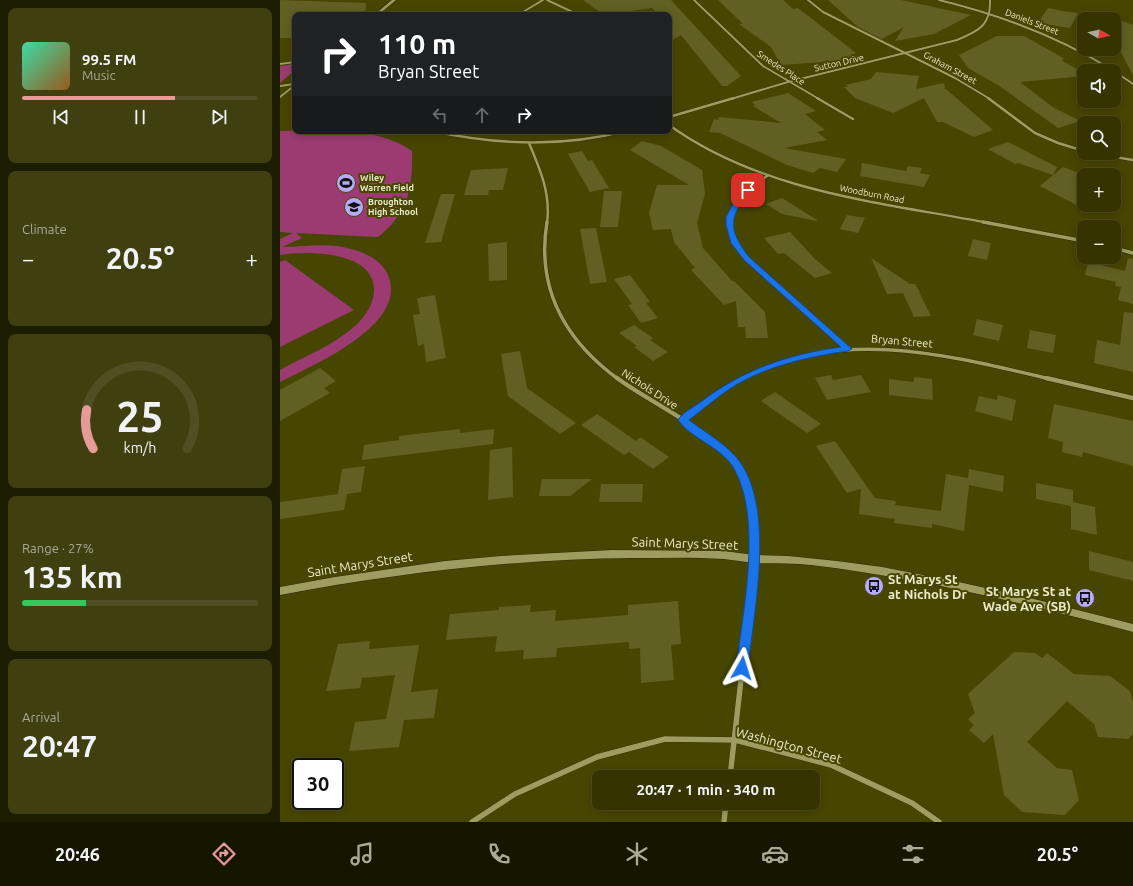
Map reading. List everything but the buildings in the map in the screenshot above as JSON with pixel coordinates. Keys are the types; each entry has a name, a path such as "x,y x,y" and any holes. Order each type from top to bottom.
{"main road":[{"path":"380,12 394,0"},
{"name":"Saint Marys Street","path":"280,591 327,581 454,564 528,557 679,554 728,556 754,559 781,559 844,566 922,578 1016,598 1133,628"}],"street":[{"path":"523,12 543,0"},
{"path":"547,0 573,12"},
{"name":"Smedes Place","path":"694,0 753,59 788,82 853,119"},
{"name":"Graham Street","path":"808,0 823,12 969,86 1035,133 1058,144 1077,149"},
{"name":"Daniels Street","path":"939,0 990,13 1052,36 1103,64"},
{"path":"990,0 990,13"},
{"name":"Sutton Drive","path":"672,116 788,82 937,47 966,36 983,25 988,19 990,13"},
{"path":"280,64 292,62"},
{"name":"Daniels Street","path":"1121,76 1133,84"},
{"path":"280,86 292,85"},
{"path":"280,97 292,87"},
{"name":"Woodburn Road","path":"672,127 712,153 767,176 853,198 1077,240"},
{"path":"447,134 481,141 529,143 590,138 610,134"},
{"name":"Nichols Drive","path":"529,143 547,189 548,208 544,271 551,297 560,315 587,353 617,380 682,420 729,455 740,470 750,493 754,510 754,559 731,770"},
{"path":"1121,158 1133,160"},
{"path":"767,176 739,198 732,209 730,225 734,243 746,259 848,349"},
{"path":"1121,250 1133,253"},
{"name":"Bryan Street","path":"682,420 727,387 761,370 790,359 813,353 848,349 890,347 948,355 1133,398"},
{"name":"Washington Street","path":"472,822 515,794 597,757 665,739 735,740 831,765 912,804 939,822"},
{"path":"724,822 725,810"}],"shaded area":[{"path":"292,64 292,73 280,83 280,66"},
{"name":"Wiley Warren Field","path":"280,131 292,131 292,134 370,134 398,143 412,151 410,188 407,199 396,219 378,237 296,233 302,238 282,247 330,245 359,251 373,258 384,268 388,275 391,293 385,310 372,326 354,341 334,354 280,382 280,370 333,342 352,329 360,321 370,306 374,288 370,276 362,266 350,260 320,254 305,253 280,255 280,239 293,233 280,232"},
{"path":"285,260 354,310 280,347 280,262"}],"place":[{"name":"Wiley Warren Field","path":"346,183"},
{"name":"Broughton High School","path":"354,207"},
{"name":"St Marys St at Nichols Dr","path":"874,586"},
{"name":"St Marys St at Wade Ave (SB)","path":"1085,598"}],"route":[{"path":"742,668 754,559 754,510 750,493 743,475 729,455 682,420 727,387 744,377 767,367 813,353 848,349 746,259 734,243 730,225 732,209 739,198 748,190"}]}
